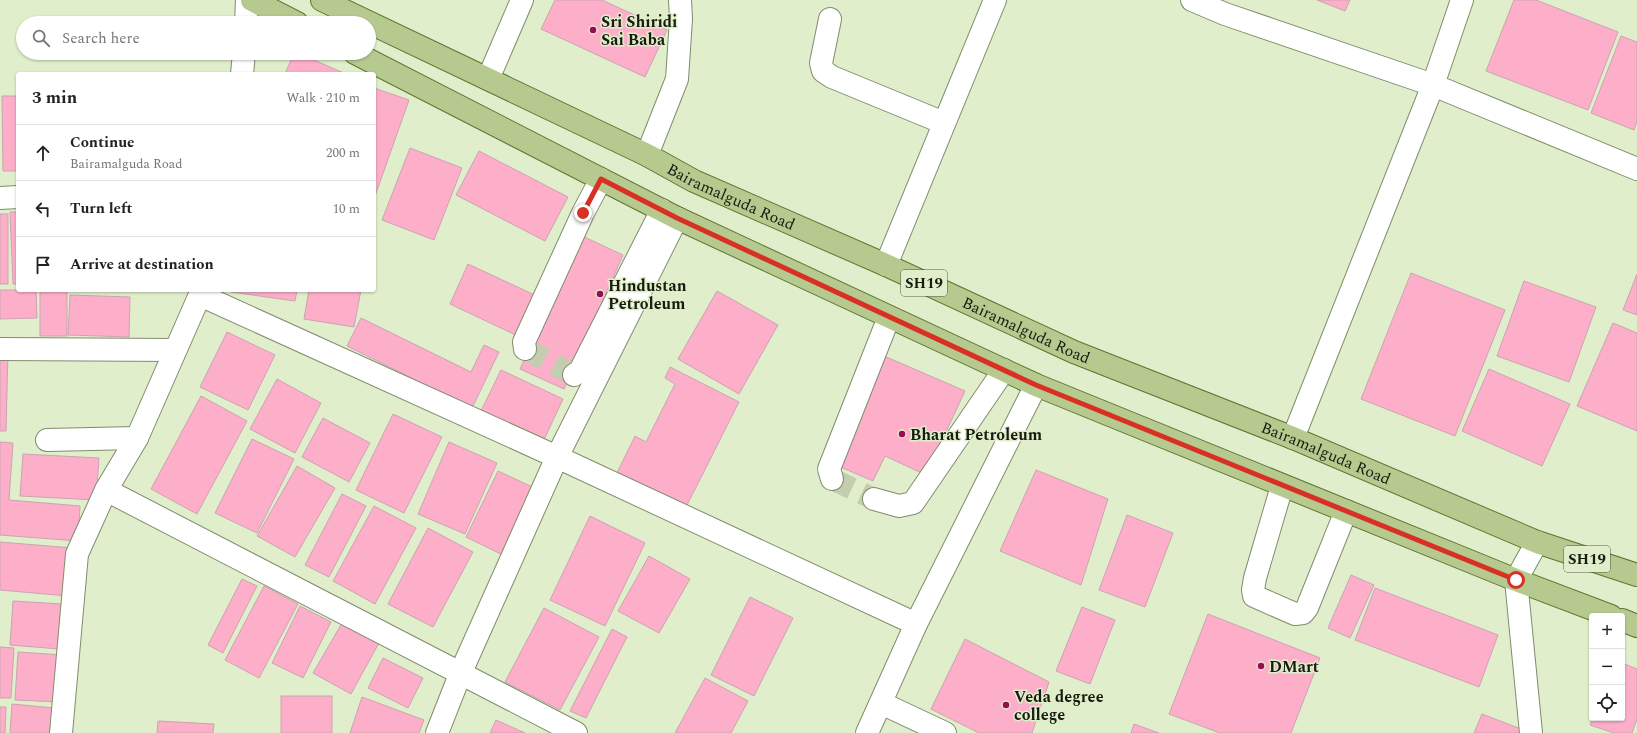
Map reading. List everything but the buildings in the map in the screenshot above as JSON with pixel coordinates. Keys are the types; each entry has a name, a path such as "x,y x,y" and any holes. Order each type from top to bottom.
{"main road":[{"path":"252,0 283,16"},
{"name":"Bairamalguda Road","path":"322,0 356,16"},
{"name":"Bairamalguda Road","path":"376,26 647,155 694,181 886,265 1074,352 1293,438 1537,542 1637,575"},
{"name":"SH19","path":"369,60 670,214 1036,385 1282,486 1516,580 1603,613"},
{"path":"1625,621 1637,626"}],"street":[{"path":"246,16 247,0"},
{"path":"488,79 522,0"},
{"path":"647,155 676,79 681,19 680,0"},
{"path":"886,265 995,0"},
{"path":"1192,0 1225,14 1433,85 1637,169"},
{"path":"1293,438 1433,85 1462,0"},
{"path":"830,19 821,63 823,71 832,77 944,123"},
{"path":"242,72 243,60"},
{"path":"525,349 524,342 583,213 601,179"},
{"path":"0,198 16,197"},
{"path":"574,374 580,371 670,214"},
{"path":"437,733 461,672 557,457 670,214"},
{"path":"61,733 77,554 106,490 137,438 201,292 916,624"},
{"path":"832,479 829,469 889,317"},
{"path":"0,349 175,350"},
{"path":"874,499 899,506 913,503 1004,370"},
{"path":"867,733 916,624 1036,385"},
{"path":"47,440 137,438"},
{"path":"1282,486 1255,578 1253,590 1254,596 1295,614 1303,613 1307,608 1346,511"},
{"path":"106,490 461,672 576,733"},
{"path":"1531,733 1516,580 1537,542"},
{"path":"881,703 946,733"}],"tunnel":[{"path":"525,349 574,375"},
{"path":"832,479 874,499"}],"place":[{"name":"Sri Shiridi Sai Baba","path":"593,30"},
{"name":"Hindustan Petroleum","path":"600,294"},
{"name":"Bharat Petroleum","path":"902,434"},
{"name":"DMart","path":"1261,666"},
{"name":"Veda degree college","path":"1006,705"}],"route":[{"path":"583,213 601,179 677,218 1036,385 1516,580"}]}
